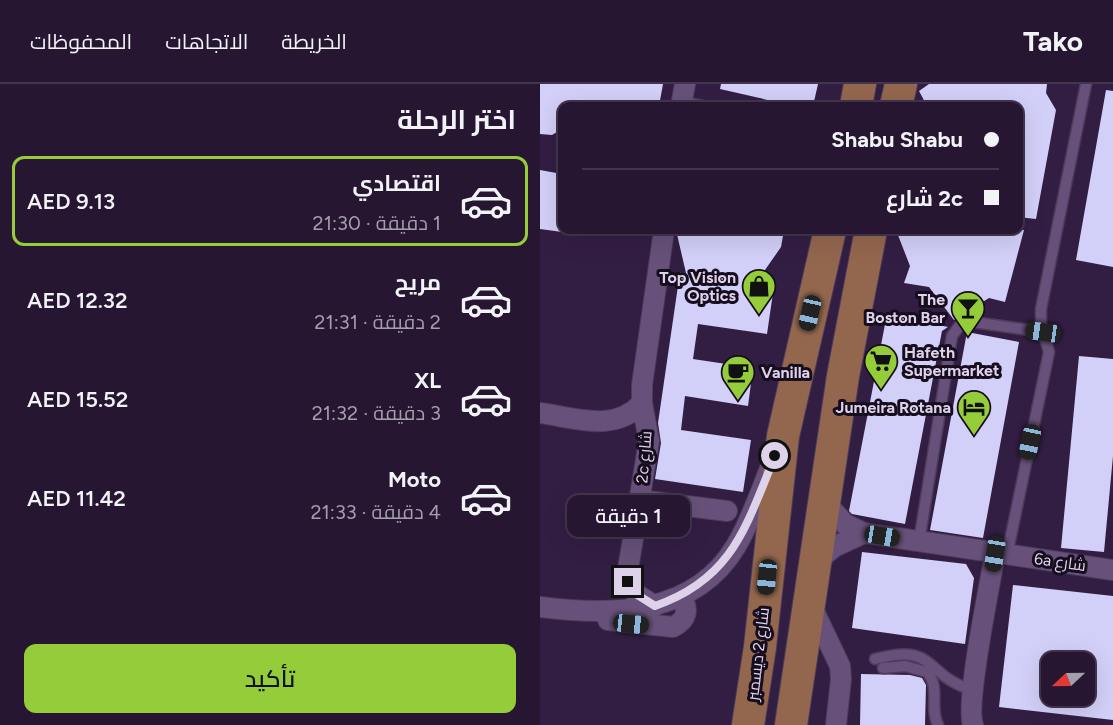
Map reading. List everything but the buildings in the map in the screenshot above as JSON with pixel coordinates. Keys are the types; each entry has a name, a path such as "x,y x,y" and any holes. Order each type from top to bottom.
{"main road":[{"path":"857,102 860,84"},
{"path":"897,102 901,84"},
{"name":"شارع 2 ديسمبر","path":"753,716 783,436 829,234"},
{"path":"838,234 842,242 836,286 844,296 857,300"},
{"path":"791,725 843,376 870,234"},
{"path":"810,313 832,324 829,366 835,374 843,376"},
{"path":"738,725 753,716"}],"street":[{"name":"2c شارع","path":"655,606 636,594 627,575 649,441 642,402 663,234"},
{"name":"2c شارع","path":"540,413 611,422 625,418 642,402"},
{"path":"540,608 580,612 628,612 655,606 680,596 706,580 736,547 783,436"},
{"path":"639,500 727,511"},
{"name":"6a شارع","path":"825,502 845,524 864,533 1113,570"},
{"path":"817,561 834,547 864,533"},
{"path":"974,725 971,719 974,690 1001,554"},
{"path":"580,612 631,624 673,627 680,624 687,610 680,596"},
{"path":"809,603 840,666 841,679 836,725"}],"lane":[{"path":"1001,554 1049,352 1043,332 1041,309 1086,84"},
{"path":"919,542 952,336 955,330 973,322 1043,332"},
{"path":"875,658 897,653 919,655 951,681 974,690"},
{"path":"883,668 905,666 927,672 935,687 934,717 938,725"}],"place":[{"name":"Top Vision Optics","path":"759,315"},
{"name":"The Boston Bar","path":"968,337"},
{"name":"Hafeth Supermarket","path":"881,390"},
{"name":"Vanilla","path":"738,401"},
{"name":"Jumeira Rotana","path":"974,436"}],"route":[{"path":"628,582 636,594 655,606 694,589 706,580 736,547 775,456"}]}
